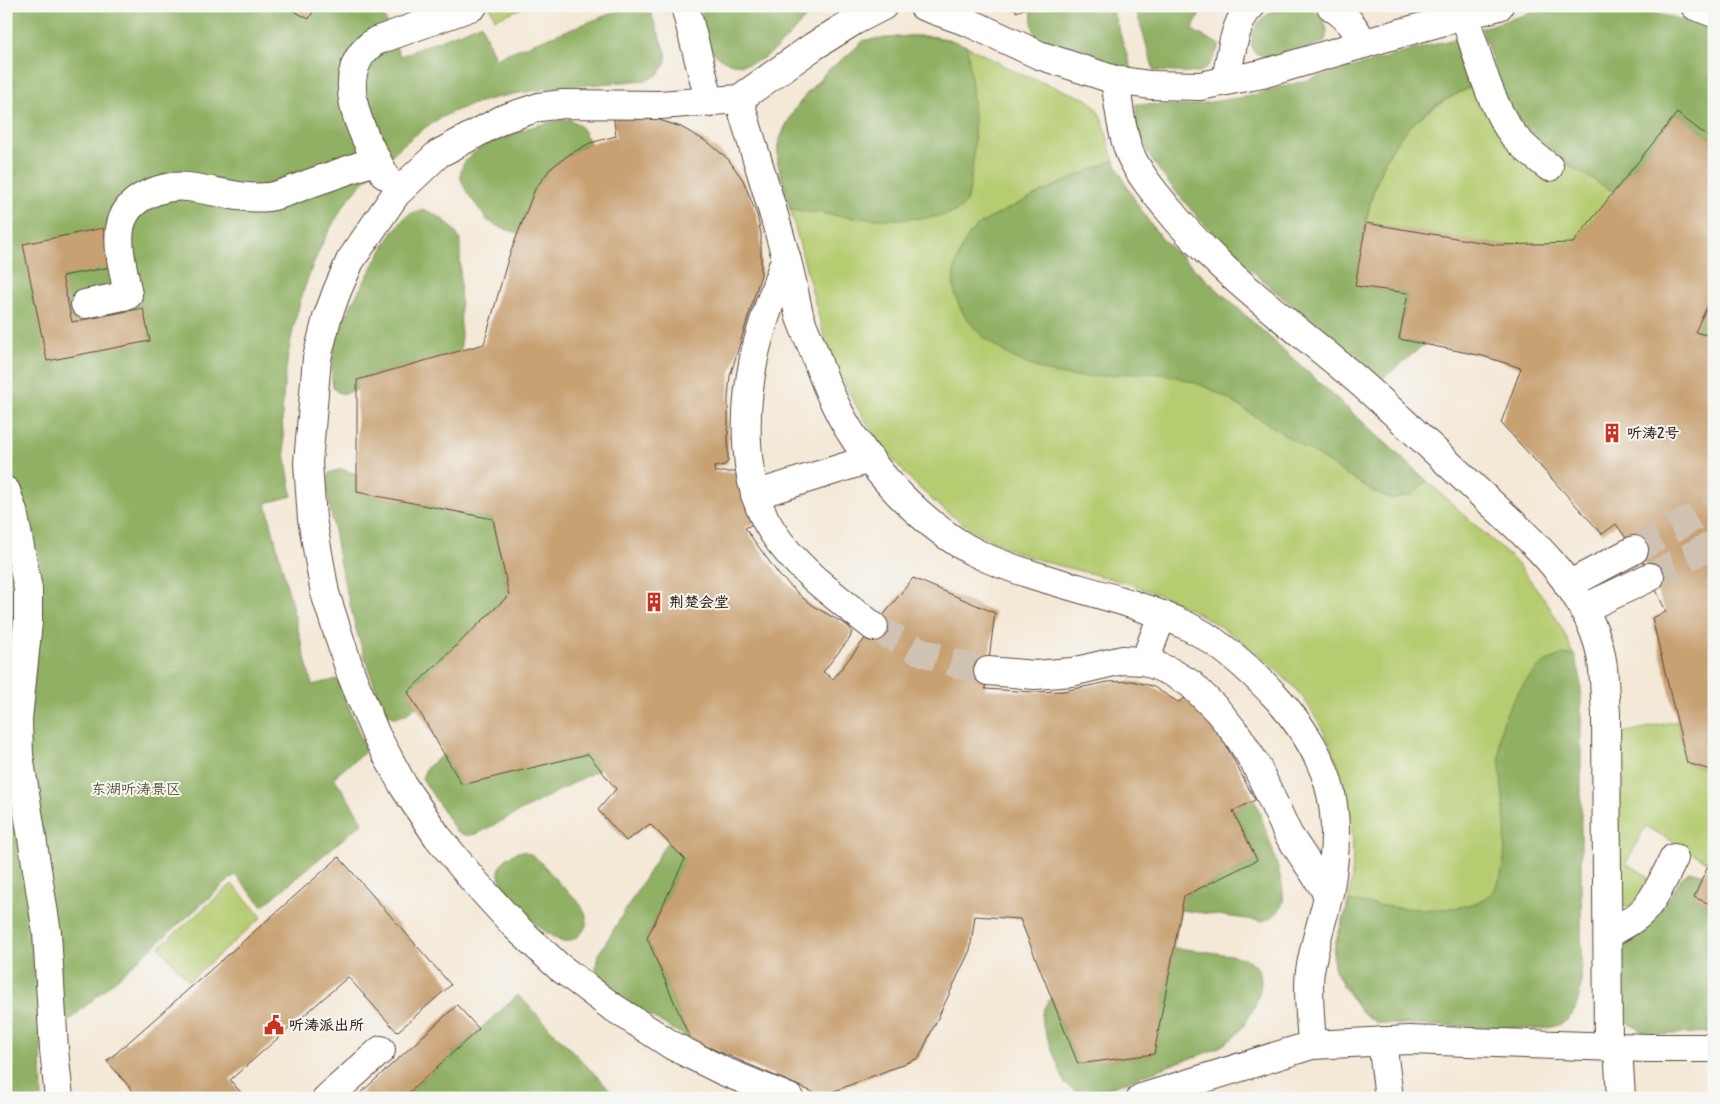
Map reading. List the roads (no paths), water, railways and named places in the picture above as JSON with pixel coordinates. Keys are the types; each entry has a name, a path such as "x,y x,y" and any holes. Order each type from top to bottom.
{"lane":[{"path":"396,194 363,133 354,107 352,78 360,55 368,46 376,41 473,6"},
{"path":"685,6 710,102"},
{"path":"789,1098 723,1071 673,1046 610,1006 558,966 515,926 474,881 438,836 404,787 376,735 351,674 325,592 312,520 308,463 317,358 327,318 350,261 396,194 438,154 503,119 539,107 586,103 660,105 739,99 814,46 854,21 883,6"},
{"path":"923,6 968,22 1038,55 1115,80 1150,85 1200,86 1262,74 1499,6"},
{"path":"1226,81 1239,27 1243,16 1251,6"},
{"path":"1331,6 1355,26 1364,44"},
{"path":"1695,6 1714,13"},
{"path":"1464,15 1492,96 1506,126 1523,146 1549,167"},
{"path":"1115,80 1124,133 1131,155 1150,187 1182,226 1216,262 1362,385 1525,533 1568,585 1583,609 1598,642 1603,670 1606,713 1608,934 1613,1046 1621,1098"},
{"path":"739,99 786,257 800,315 826,384 853,435 900,495 928,521 953,540 978,554 1005,565 1136,605 1188,626 1213,642 1262,682 1301,727 1316,751 1331,795 1334,825 1334,859 1328,894 1309,974 1312,1045"},
{"path":"85,304 128,295 119,236 120,222 126,211 137,199 161,188 174,186 188,186 248,197 268,197 377,160"},
{"path":"786,257 767,314 753,367 747,412 747,450 755,495 772,531 794,559 874,628"},
{"path":"755,495 870,459"},
{"path":"6,491 13,512 28,589 28,622 18,719 19,755 47,933 54,1050 59,1098"},
{"path":"1568,585 1634,550"},
{"path":"1583,609 1650,577"},
{"path":"1145,661 1162,615"},
{"path":"988,671 1035,675 1072,672 1122,660 1145,661 1171,672 1191,684 1218,711 1238,736 1256,766 1288,834 1328,894"},
{"path":"1608,934 1643,911 1653,898 1674,858"},
{"path":"1141,1098 1312,1045 1409,1040 1714,1048"},
{"path":"1382,1041 1389,1098"},
{"path":"327,1098 380,1050"}],"tunnel":[{"path":"1634,550 1714,506"},
{"path":"1650,577 1714,544"},
{"path":"874,627 917,650 957,664 988,671"}],"place":[{"name":"听涛2号","path":"1612,433"},
{"name":"荆楚会堂","path":"654,602"},
{"name":"听涛派出所","path":"274,1025"}],"park label":[{"name":"东湖听涛景区","path":"136,789"}]}
